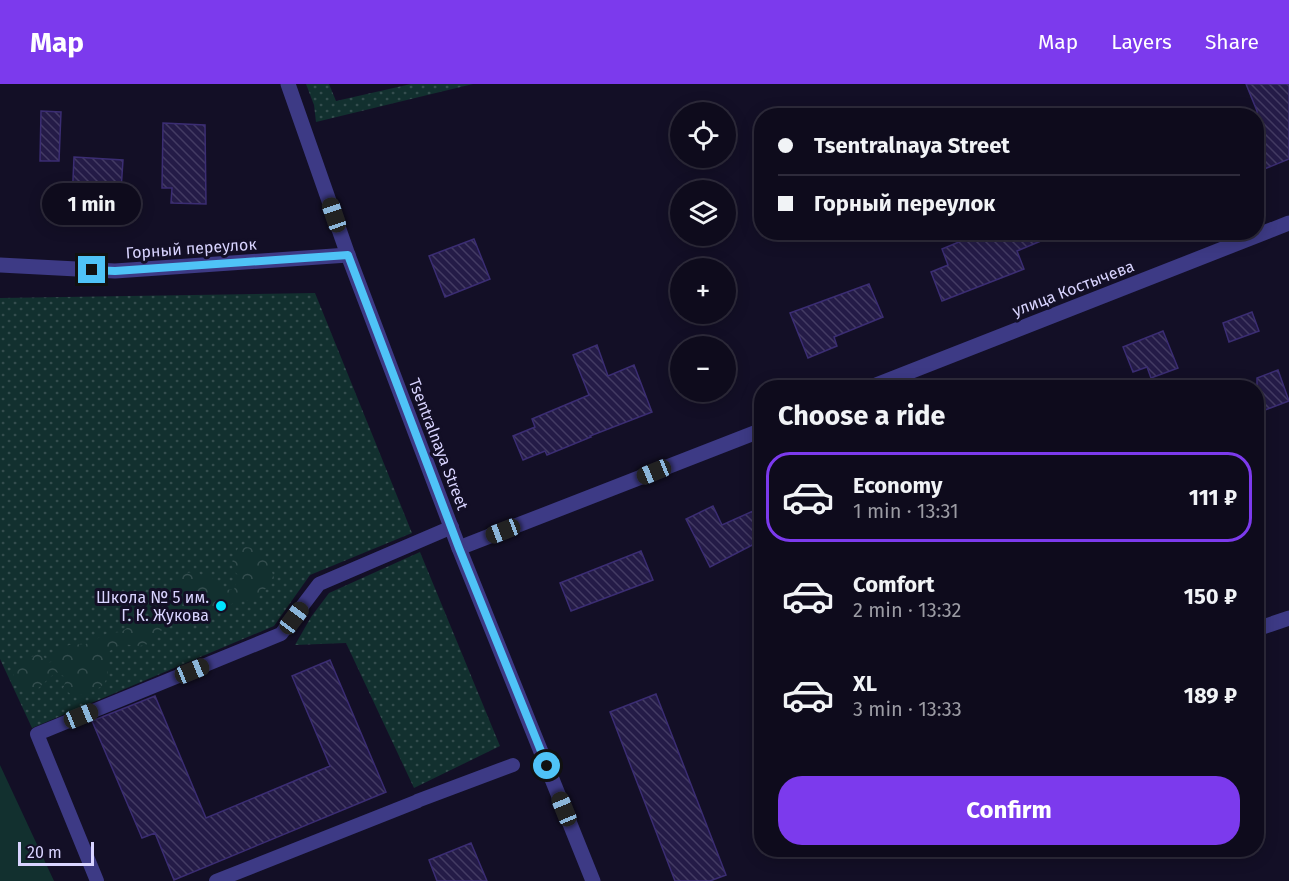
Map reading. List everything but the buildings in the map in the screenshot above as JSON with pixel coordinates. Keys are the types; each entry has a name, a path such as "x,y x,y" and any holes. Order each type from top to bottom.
{"street":[{"name":"Tsentralnaya Street","path":"288,84 348,255 459,548 593,881"},
{"name":"улица Костычева","path":"1264,233 1289,223"},
{"name":"улица Костычева","path":"889,380 1246,240"},
{"name":"Горный переулок","path":"0,265 115,271 348,255"},
{"path":"459,548 754,433"},
{"path":"1264,627 1289,618"}],"lane":[{"path":"97,881 37,734 281,634 319,584 452,527"},
{"path":"216,881 513,765"}],"green space":[{"path":"306,84 329,84 336,101 411,84 473,84 316,122 314,105"},
{"path":"315,293 412,533 310,575 274,626 32,728 0,659 0,298"},
{"path":"239,546 260,551 269,563 274,578 259,597 245,601 240,599 220,611 198,619 182,630 170,625 156,634 152,643 140,646 121,644 108,652 106,679 100,688 93,691 74,697 63,688 67,678 56,672 35,691 19,689 13,678 15,667 38,653 49,663 55,652 69,645 86,644 108,633 121,632 144,617 152,617 167,610 169,596 174,592 177,575 197,571 203,577 209,577 218,582 219,589 234,590 238,575 233,568 232,561"},
{"path":"420,552 500,746 414,788 346,643 295,645 311,617 329,593"},
{"path":"0,765 54,881 0,881"}],"place":[{"name":"Школа № 5 им. Г. К. Жукова","path":"221,606"}],"route":[{"path":"92,270 115,271 348,255 459,548 547,766"}]}
